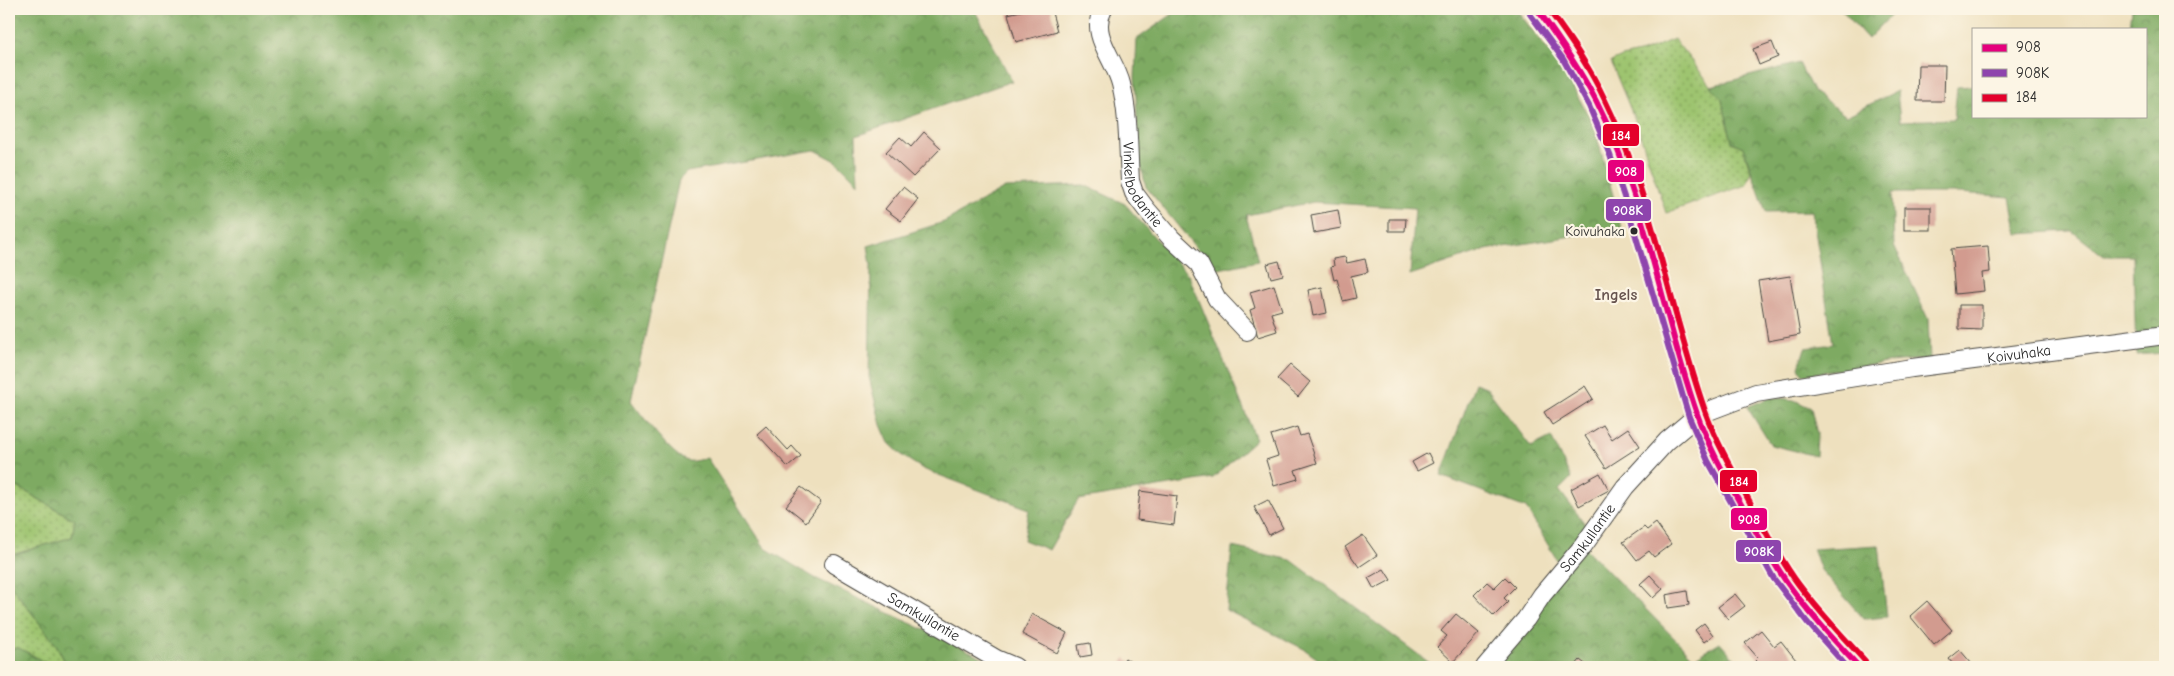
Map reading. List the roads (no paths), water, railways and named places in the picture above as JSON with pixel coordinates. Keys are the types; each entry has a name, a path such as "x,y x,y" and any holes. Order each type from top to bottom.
{"street":[{"name":"Vinkelbodantie","path":"1103,9 1098,28 1100,39 1116,68 1121,84 1130,181 1134,193 1171,238 1199,264 1217,299 1247,331"},
{"path":"1537,9 1578,65 1612,132 1634,198 1698,415 1726,477 1762,544 1789,585 1859,667"},
{"name":"Koivuhaka","path":"1698,415 1756,393 1912,368 2165,335"},
{"name":"Samkullantie","path":"1485,667 1526,619 1542,595 1583,546 1625,487 1667,441 1698,415"},
{"name":"Samkullantie","path":"834,564 996,660 1015,667"}],"place":[{"name":"Koivuhaka","path":"1634,231"}],"district":[{"name":"Ingels","path":"1616,294"}]}
